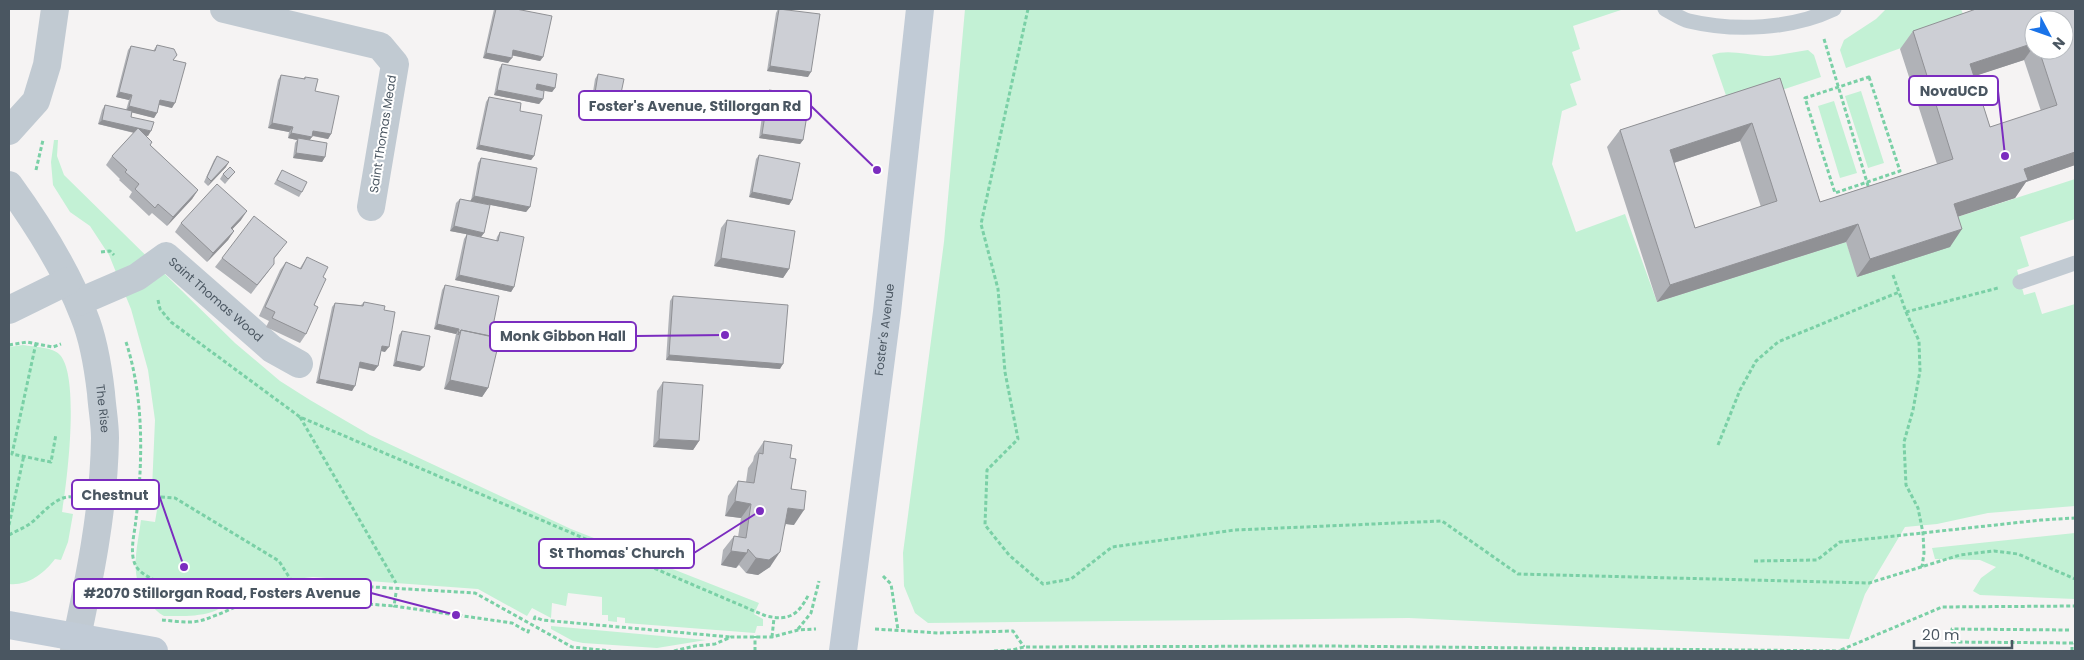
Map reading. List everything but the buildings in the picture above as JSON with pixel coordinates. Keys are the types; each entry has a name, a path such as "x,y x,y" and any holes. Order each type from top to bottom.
{"main road":[{"name":"Foster's Avenue","path":"843,651 887,312 920,9"},
{"path":"9,625 75,645 154,651"}],"street":[{"path":"9,131 36,101 47,65 55,9"},
{"name":"Saint Thomas Mead","path":"224,9 380,46 395,64 371,207"},
{"name":"The Rise","path":"9,185 27,210 74,292 85,317 98,368 105,436 101,507 90,575 75,645"},
{"name":"Saint Thomas Wood","path":"9,310 136,277 166,256 272,349 298,364"}],"lane":[{"path":"1665,9 1687,21 1716,25 1773,27 1817,17 1834,9"},
{"path":"2020,282 2075,263"}],"path":[{"path":"1028,9 981,224 998,289 1005,372 1018,439 987,470 985,525 1009,555 1043,584 1071,579 1112,548 1235,530 1442,521 1518,574 1869,583 1960,555 1994,551 2018,554 2075,579"},
{"path":"1817,17 1870,191"},
{"path":"1869,77 1900,171 1835,192 1805,98 1838,88 1869,77"},
{"path":"27,210 45,131 36,101"},
{"path":"101,252 110,251 157,297 160,309 171,322 300,416 774,618 788,617 801,610 809,594"},
{"path":"1893,275 1919,342 1920,372 1914,410 1904,442 1906,485 1918,508 1923,533 1924,552 1922,566"},
{"path":"1906,312 2020,282"},
{"path":"1718,445 1740,390 1756,361 1778,342 1899,292"},
{"path":"36,343 12,454 51,462 56,434"},
{"path":"9,345 36,343 53,347 61,344"},
{"path":"300,416 396,583"},
{"path":"140,434 134,562 138,568 153,579 165,584 201,591 234,607"},
{"path":"9,525 24,455"},
{"path":"9,534 29,524 66,496"},
{"path":"148,496 175,498 279,561 293,586 294,593 315,600 394,606 512,623 528,632 529,629"},
{"path":"138,504 143,505"},
{"path":"1754,561 1817,560 1840,542 2075,518"},
{"path":"798,630 811,613 821,574"},
{"path":"154,619 193,622 203,620 309,581 475,593 572,647 611,651"},
{"path":"394,606 396,593"},
{"path":"894,597 898,630"},
{"path":"1841,650 1942,607 2075,606"},
{"path":"534,620 535,617 542,620 731,637 772,637 798,630 812,629"},
{"path":"772,637 774,618"},
{"path":"887,629 939,633 1013,631 1024,647"},
{"path":"2070,630 1952,629 1952,642 2074,643 2072,651"},
{"path":"755,651 756,636"},
{"path":"674,651 715,644 731,637"},
{"path":"994,651 1024,647 1329,646 1848,651"}],"green space":[{"path":"965,9 1624,9 1573,26 1580,49 1572,52 1581,80 1570,84 1577,105 1562,111 1552,164 1576,232 1625,214 1657,302 1846,242 1858,277 1942,222 2075,179 2075,219 2020,237 2029,266 2017,270 2024,295 2035,292 2042,314 2075,304 2075,506 1988,513 1937,524 1905,527 1865,594 1849,639 1409,618 928,623 915,613 904,586 903,553 944,242"},
{"path":"1886,9 1961,9 1967,24 1846,68 1840,50 1844,40 1876,19"},
{"path":"1808,50 1814,55 1821,77 1730,107 1712,55 1731,52 1770,56"},
{"path":"1861,91 1884,163 1868,168 1845,96"},
{"path":"1834,101 1857,173 1840,178 1818,106"},
{"path":"54,140 58,140 57,156 64,175 235,343 280,381 370,435 571,529 759,603 754,614 763,619 763,626 757,626 755,633 625,623 625,618 617,617 617,622 608,621 608,615 602,615 602,597 568,593 566,606 552,603 551,618 532,608 527,616 478,589 313,577 296,579 206,614 162,615 142,594 136,574 136,553 141,520 155,522 158,504 152,489 155,420 148,370 131,309 109,255 90,226 70,212 53,185 51,162"},
{"path":"23,345 57,352 66,367 71,406 69,455 62,512 73,514 68,542 61,560 55,559 46,570 29,581 9,584 9,347"},
{"path":"2075,533 2075,599 1980,595 1973,591 1981,578 1996,567 1980,560 1935,559 1932,548"},
{"path":"551,626 706,640 657,648 583,643 573,641 551,629"}],"place":[{"name":"NovaUCD","path":"2005,156"},
{"name":"Foster's Avenue, Stillorgan Rd","path":"877,170"},
{"name":"Monk Gibbon Hall","path":"725,335"},
{"name":"St Thomas' Church","path":"760,511"},
{"name":"Chestnut","path":"184,567"},
{"name":"#2070 Stillorgan Road, Fosters Avenue","path":"456,615"}]}
